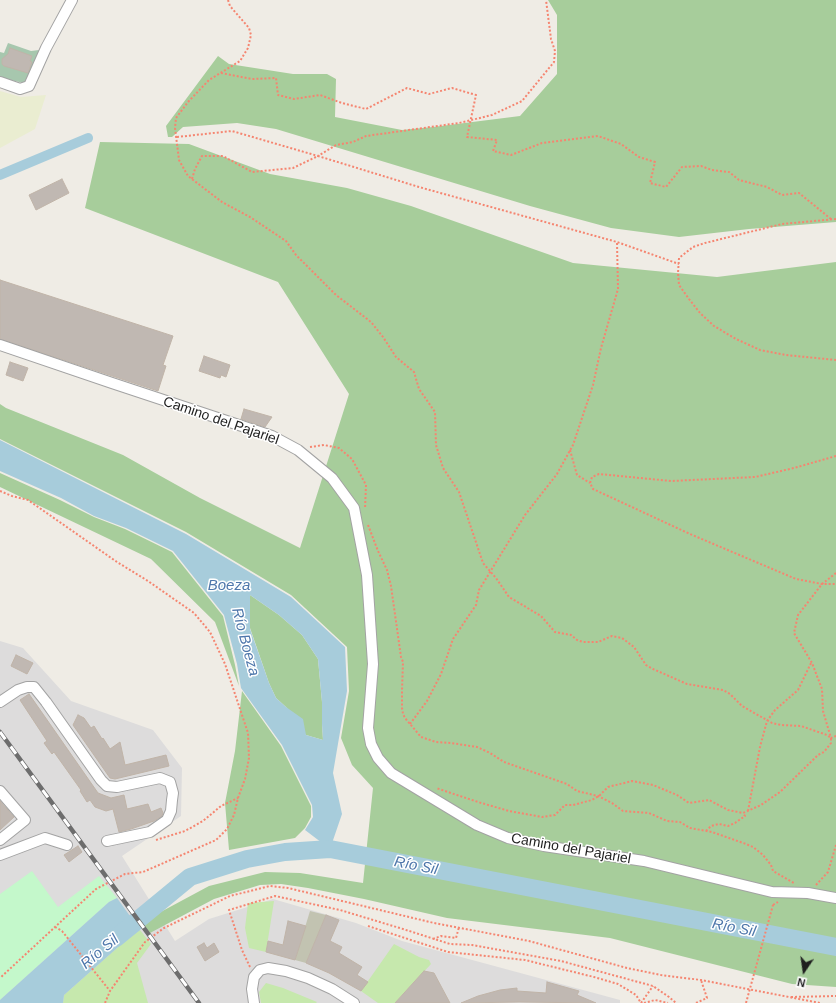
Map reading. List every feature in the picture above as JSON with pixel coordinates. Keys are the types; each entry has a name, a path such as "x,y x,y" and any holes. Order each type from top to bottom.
{"street":[{"path":"0,82 20,89 29,86 46,48 72,0"},
{"name":"Camino del Pajariel","path":"0,345 272,436 298,450 332,478 354,508 367,575 373,664 368,728 371,744 378,758 391,773 478,825 508,838 544,846 644,861 772,892 808,893 836,898"},
{"path":"0,702 18,690 27,687 34,687 101,780 107,786 117,787 160,778 170,782 173,793 171,811 167,820 150,832 108,841"},
{"path":"0,791 25,820 0,840"},
{"path":"0,855 45,838 67,844"},
{"path":"254,1003 252,989 254,977 260,970 268,968 286,971 308,978 332,989 354,1003"}],"path":[{"path":"228,0 230,6 249,28 251,35 248,48 240,61 209,80 188,102 176,118 175,128 179,160 188,176 222,202 250,217 286,242 296,255 336,295 370,322 383,337 396,357 414,372 419,389 435,412 436,445 442,468 459,492 482,563 509,597 541,616 555,632 571,635 577,640 583,642 598,642 612,636 622,638 634,647 646,665 653,669 687,684 723,690 730,694 742,706 767,720 781,725 801,726 827,735 831,738"},
{"path":"192,179 195,169 202,156 223,156 252,172 293,168 318,156 336,144 353,142 366,136 492,116 522,101 554,62 555,51 551,39 546,0"},
{"path":"220,73 252,79 276,78 278,95 294,99 320,95 342,103 366,109 407,88 429,94 452,88 476,95 467,137 497,140 493,150 510,155 542,143 598,136 621,144 639,157 655,162 650,183 666,187 682,167 701,166 712,170 729,172 739,180 767,187 782,195 799,193 831,220"},
{"path":"176,137 232,131 426,189 617,242 679,264"},
{"path":"836,219 782,224 705,243 693,247 679,258 679,285 700,313 719,330 736,340 760,350 786,356 836,360"},
{"path":"410,724 431,694 441,674 453,639 476,605 480,590 490,572 525,515 557,474 573,445 593,385 601,348 618,290 617,242"},
{"path":"298,450 324,445 339,448 352,459 366,485 365,509"},
{"path":"570,450 577,475 590,483 593,489 750,560 796,579 822,584 836,584"},
{"path":"590,483 592,477 599,474 670,481 755,477 836,456"},
{"path":"0,491 28,500 194,613 210,632 225,664 248,733 249,758 245,779 234,815 227,829 216,840 143,872 125,874 96,888 0,978"},
{"path":"368,522 378,552 388,570 391,586 403,662 402,708 405,718 419,735 426,740 477,747 504,762 567,784 576,791 598,796 623,810 650,813 667,821 680,822 690,828 706,831 753,847 767,860 771,865 773,872 790,879 808,893 828,872 836,845"},
{"path":"423,793 432,786 478,802 542,817 555,815 565,805 573,806 577,803 592,800 608,787 632,781 653,785 677,795 689,803 710,800 728,810 743,813 748,812 780,792 818,754 824,752 831,743 823,710 822,689 812,662 794,633 798,615 822,584 836,573"},
{"path":"748,812 760,747 767,720 775,710 798,690 812,662"},
{"path":"831,738 836,736"},
{"path":"151,841 185,831 202,821 221,806 238,798"},
{"path":"706,831 711,826 719,824 728,826 735,823 745,816 743,813"},
{"path":"105,1003 110,991 145,942 164,928 230,896 270,886 288,888 434,923 529,941 626,968 661,975 701,980 820,1003"},
{"path":"254,977 242,950 229,910 275,896 340,910 450,944 472,945 561,961 653,986 676,1003"},
{"path":"746,1003 773,904"},
{"path":"368,926 448,952 525,960 594,977 618,984 636,995 642,1003"},
{"path":"55,927 62,932 110,991"},
{"path":"433,939 441,936 456,938 459,927"},
{"path":"696,1003 707,998 701,980"},
{"path":"642,1003 653,986"},
{"path":"786,997 836,996"},
{"path":"642,1003 654,1000 668,1003"}],"shaded area":[{"path":"0,91 21,97 46,95 35,129 0,148"},
{"path":"0,641 23,648 71,701 153,730 182,768 181,816 122,856 175,941 209,919 273,899 356,923 402,941 620,1000 620,1003 0,1003"},
{"path":"310,911 326,915 306,963 295,960"}],"green space":[{"path":"548,0 836,0 836,222 749,229 679,237 611,228 530,206 276,129 237,123 183,127 172,137 168,137 166,126 218,56 229,64 293,74 327,74 336,79 335,117 402,130 520,116 557,74 557,15"},
{"path":"8,43 31,51 39,50 29,84 0,78 0,52 4,53"},
{"path":"100,142 189,144 270,174 347,188 411,206 573,263 717,277 836,262 836,987 792,984 610,938 447,918 364,899 281,884 260,885 214,899 150,933 142,922 209,886 265,872 300,873 363,883 373,788 352,765 341,738 349,691 347,647 291,595 186,532 0,439 0,404 6,408 123,455 200,498 300,548 349,394 278,282 85,208"},
{"path":"0,473 94,517 125,529 172,552 223,616 239,686 215,622 151,559 0,487"},
{"path":"250,595 279,615 302,635 318,659 322,702 323,740 306,735 286,707 276,698 269,683 250,628"},
{"path":"242,691 281,746 311,806 311,817 305,828 295,838 229,850 225,803 235,751"},
{"path":"32,871 58,907 99,876 117,898 109,902 0,1000 0,894"},
{"path":"274,901 266,952 249,948 245,928 248,903"},
{"path":"140,930 151,944 137,963 148,1003 63,1003 64,995 125,941"},
{"path":"394,944 419,957 429,960 431,964 395,1003 378,1003 361,991"},
{"path":"266,983 283,988 317,1002 261,1003 259,992"}],"water":[{"name":"Boeza","path":"0,440 186,534 291,597 345,647 347,691 333,773 342,814 330,849 305,830 313,817 312,805 282,745 241,688 237,664 224,615 173,551 126,528 94,516 61,498 0,471","holes":["250,595 279,615 302,635 318,659 322,702 323,740 306,735 303,719 276,698 269,683 250,629"]},
{"path":"117,898 140,930 125,941 64,995 63,1003 0,1003 0,1000 109,902"}],"building":[{"path":"10,48 32,56 30,61 32,62 28,73 4,66 2,64 2,59 8,54"},
{"path":"62,179 69,193 36,210 29,195"},
{"path":"0,280 173,336 163,365 166,366 158,391 0,339"},
{"path":"204,356 230,365 226,377 221,375 220,378 199,371"},
{"path":"10,362 28,368 23,381 6,375"},
{"path":"244,409 272,417 265,427 241,419"},
{"path":"16,655 33,663 27,674 11,666"},
{"path":"29,694 98,793 111,798 124,795 127,809 148,804 151,812 161,808 163,813 162,816 154,821 119,832 113,809 106,811 95,807 90,800 87,802 80,791 81,790 54,752 52,754 44,743 47,741 20,700"},
{"path":"78,715 84,718 91,728 94,726 110,749 120,742 125,765 166,755 169,766 115,779 110,778 73,725"},
{"path":"0,801 14,817 0,830"},
{"path":"78,846 82,852 69,862 64,855"},
{"path":"326,915 339,920 330,941 342,947 339,953 362,967 357,975 368,982 361,991 329,973 306,963"},
{"path":"288,921 306,926 295,960 266,952 268,941 283,945"},
{"path":"204,943 207,948 214,943 219,952 205,961 197,947"},
{"path":"424,971 434,973 450,1003 395,1003"},
{"path":"547,982 579,991 577,995 596,1003 461,1003 478,996 500,990 517,988 517,991 546,993"}],"waterway":[{"path":"0,175 88,138"},
{"name":"Río Sil","path":"116,938 190,877 247,859 285,852 330,849 836,947"}],"railway":[{"path":"0,732 199,1003"}],"water label":[{"name":"Río Boeza","path":"245,642"}]}
